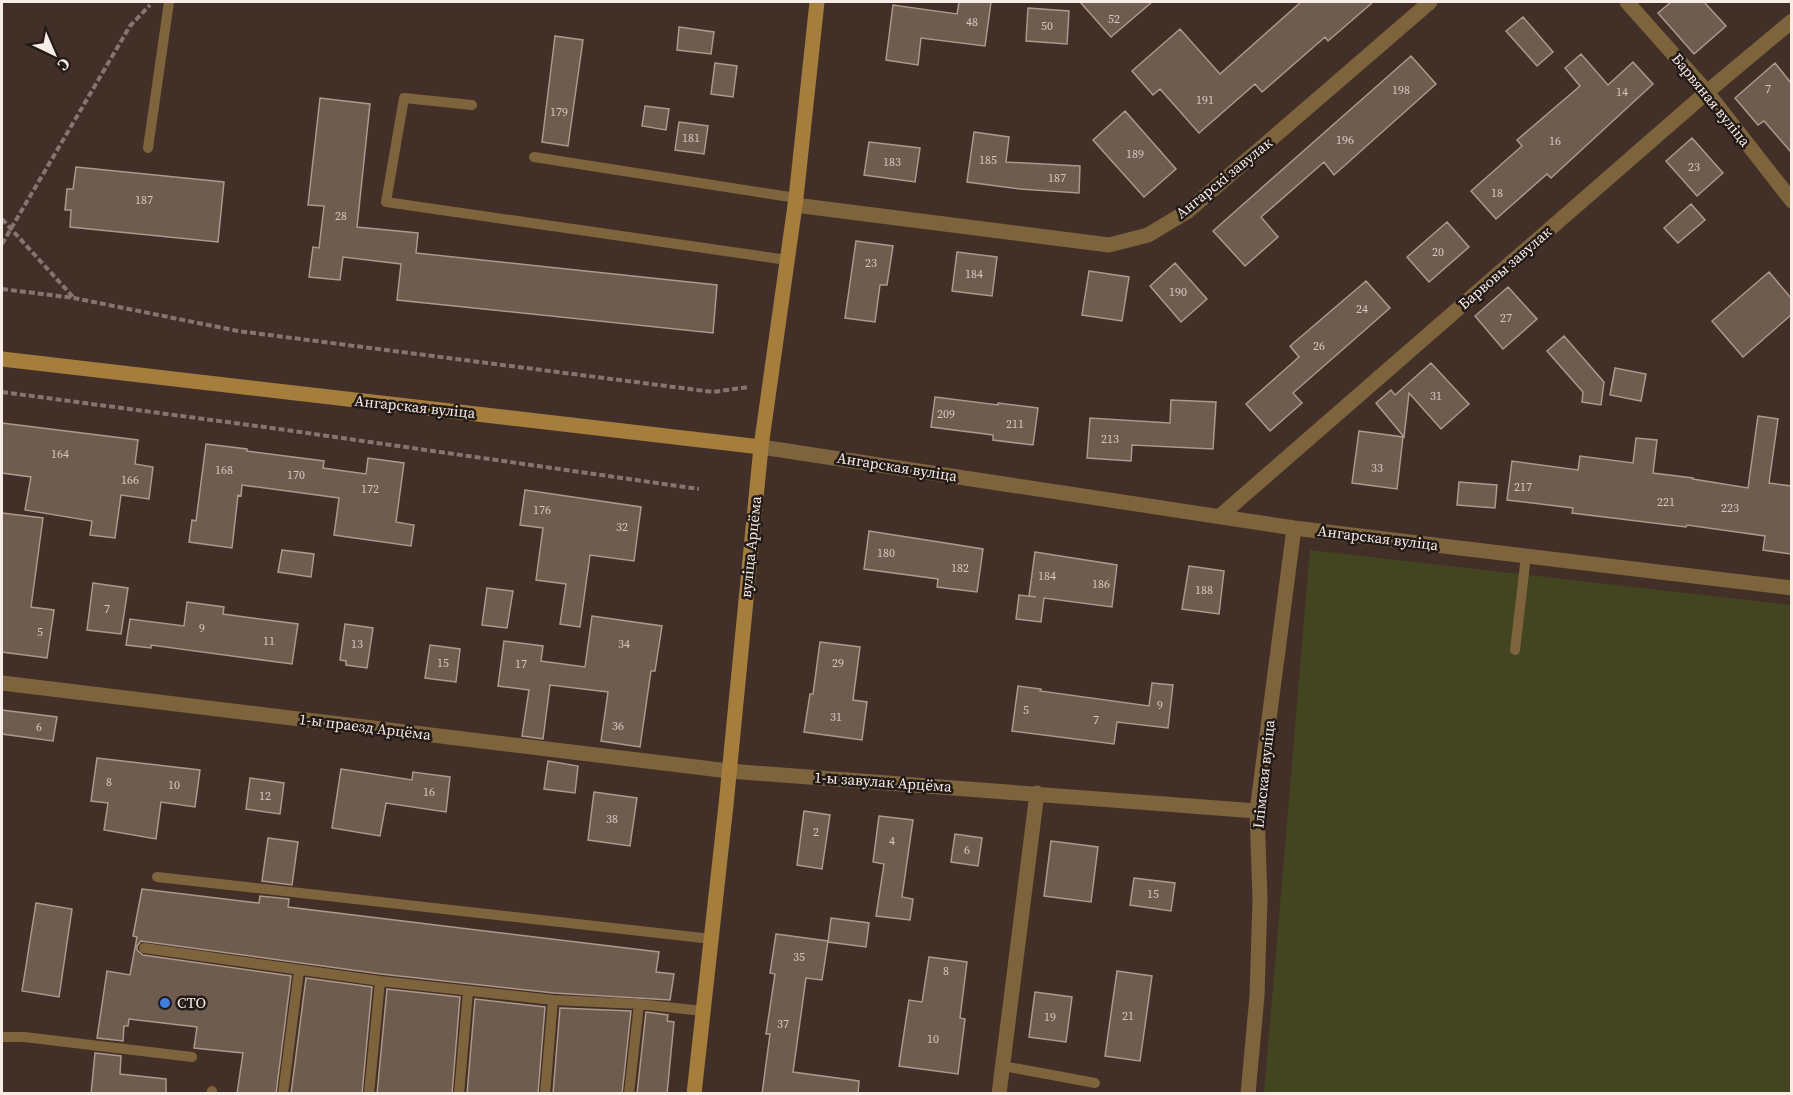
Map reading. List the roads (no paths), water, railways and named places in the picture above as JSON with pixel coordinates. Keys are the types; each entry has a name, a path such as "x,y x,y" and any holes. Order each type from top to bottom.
{"street":[{"name":"вуліца Арцёма","path":"694,1094 761,447 796,201 817,2"},
{"name":"Ангарскі завулак","path":"796,201 1109,245 1148,235 1188,211 1430,2"},
{"name":"Барвяная вуліца","path":"1627,2 1707,92 1791,201"},
{"name":"Барвовы завулак","path":"1220,516 1791,21"},
{"name":"Ангарская вуліца","path":"2,359 761,447 1294,528 1791,588"},
{"name":"Ілімская вуліца","path":"1248,1094 1257,996 1260,899 1257,811 1294,528"},
{"name":"1-ы праезд Арцёма","path":"2,683 729,771"},
{"name":"1-ы завулак Арцёма","path":"729,771 1257,811"},
{"path":"999,1094 1037,793"}],"lane":[{"path":"148,148 169,2"},
{"path":"472,105 404,98 386,201 787,260"},
{"path":"534,157 796,201"},
{"path":"1515,650 1526,556"},
{"path":"157,877 711,939"},
{"path":"144,948 468,991 703,1011"},
{"path":"283,1094 299,970"},
{"path":"369,1094 380,981"},
{"path":"459,1094 468,991"},
{"path":"545,1094 553,1000"},
{"path":"629,1094 639,1004"},
{"path":"2,1037 24,1037 192,1057"},
{"path":"1003,1066 1095,1083"}],"place":[{"name":"СТО","path":"165,1003"}]}
